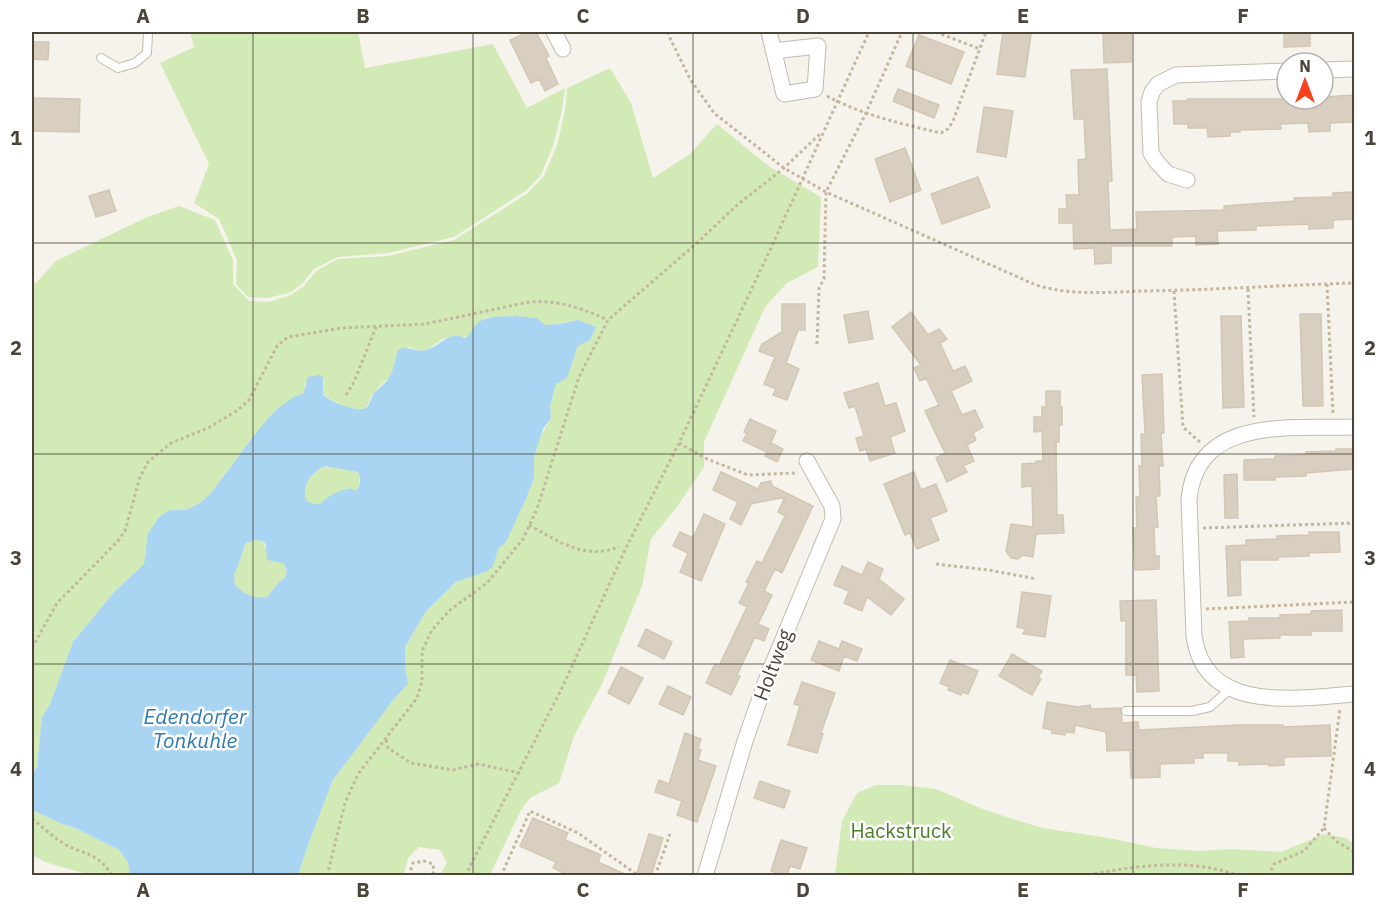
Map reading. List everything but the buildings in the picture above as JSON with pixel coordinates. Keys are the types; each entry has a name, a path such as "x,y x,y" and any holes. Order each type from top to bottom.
{"street":[{"path":"554,32 563,49"},
{"path":"769,32 773,51 784,94 815,89 818,46 773,51"},
{"path":"1335,70 1354,69"},
{"path":"1187,180 1168,174 1151,153 1149,102 1158,84 1176,75 1275,71"},
{"path":"1348,695 1266,698 1241,694 1214,677 1202,660 1195,642 1190,529 1191,486 1199,466 1211,451 1226,440 1241,433 1255,431 1354,427"},
{"name":"Holtweg","path":"705,876 745,741 767,678 832,519 832,506 810,466"}],"lane":[{"path":"100,58 118,68 135,63 147,53 148,32"},
{"path":"1126,711 1192,711 1210,706 1230,689"}],"path":[{"path":"667,32 690,79 714,113 784,168 826,192 1036,285 1077,292 1174,291 1354,283"},
{"path":"465,876 563,686 624,552 679,443 868,32"},
{"path":"818,344 819,288 824,279 826,192 866,113 902,32"},
{"path":"936,32 980,49"},
{"path":"815,89 836,101 866,113 915,127 945,132 953,122 986,32"},
{"path":"327,876 345,803 358,774 417,698 423,668 422,651 432,630 450,610 487,583 523,538 537,509 579,377 608,320 736,206 784,168 822,132"},
{"path":"1327,284 1334,428"},
{"path":"1248,288 1255,431"},
{"path":"1174,291 1183,427 1193,437"},
{"path":"32,648 57,603 118,542 125,531 140,477 148,462 171,443 208,428 238,410 249,400 258,386 277,346 288,338 341,328 425,324 530,302 546,301 583,308 608,320"},
{"path":"346,395 354,382 376,327"},
{"path":"679,443 706,459 748,475 810,466"},
{"path":"1190,529 1354,523 1354,540"},
{"path":"529,525 571,548 603,553 619,547"},
{"path":"936,564 1037,579"},
{"path":"1193,609 1354,602"},
{"path":"1269,876 1274,864 1304,851 1324,828 1348,695"},
{"path":"386,740 388,748 411,763 453,771 478,764 520,773"},
{"path":"501,876 530,811 578,833 639,876"},
{"path":"32,819 64,844 94,856 106,864 112,876"},
{"path":"1324,828 1336,841 1354,852"},
{"path":"655,876 670,834"},
{"path":"409,876 413,863 424,861 433,864 432,876"},
{"path":"1083,876 1163,865 1221,868 1239,876"}],"green space":[{"path":"190,32 358,32 365,68 493,44 527,108 565,88 553,146 541,175 527,190 454,237 388,253 338,257 314,269 302,284 289,293 267,298 248,297 236,284 237,260 219,219 194,203 209,164 160,63 194,47"},
{"path":"610,68 631,103 653,178 690,154 717,124 770,167 821,197 818,267 787,283 765,307 704,442 704,467 651,539 642,586 602,684 574,736 559,783 530,798 520,812 490,875 440,875 447,862 440,850 419,847 408,858 404,875 298,875 333,780 408,684 405,647 426,611 456,582 485,572 492,567 498,549 506,542 534,478 534,457 540,437 551,418 550,407 556,384 567,378 578,346 590,340 596,327 578,320 545,325 537,318 514,316 485,318 473,329 471,335 446,338 422,351 409,347 396,356 392,373 372,395 364,409 348,408 323,395 324,380 305,383 303,394 295,396 258,430 211,493 200,503 186,510 170,510 146,548 144,564 114,592 73,642 50,704 42,717 37,767 32,775 32,287 56,261 145,218 179,206 215,220 233,260 233,284 249,301 269,302 291,295 304,286 316,271 338,259 388,256 454,240 528,193 544,176 557,145 565,111 567,88"},
{"path":"325,466 358,472 360,482 356,492 350,488 338,492 322,504 315,505 307,501 305,490 308,480"},
{"path":"255,540 263,541 268,554 283,563 287,570 285,578 267,597 250,595 235,585 234,574 244,547 246,543"},
{"name":"Hackstruck","path":"876,785 936,789 985,810 1042,828 1156,848 1281,852 1324,834 1346,838 1354,844 1354,875 835,875 842,821 857,793"},
{"path":"32,810 119,850 128,862 130,875 90,875 45,862 32,855"}],"water":[{"name":"Edendorfer Tonkuhle","path":"515,316 537,318 545,325 578,320 596,327 590,340 578,346 567,378 556,384 550,407 551,418 543,429 534,457 534,478 506,542 498,549 493,567 456,582 426,611 405,647 408,684 333,780 298,875 130,875 128,862 119,850 32,810 32,775 37,767 42,717 50,704 73,642 114,592 144,564 148,534 159,517 170,510 186,510 200,503 211,493 258,430 277,409 295,396 303,394 308,377 319,375 323,377 323,395 332,401 348,407 364,409 392,372 398,350 405,348 426,350 449,337 465,338 480,321 485,319","holes":["325,466 358,472 360,477 358,489 356,491 350,488 340,491 318,504 307,501 305,490 308,480","255,540 263,541 266,545 267,560 283,563 287,570 285,578 267,597 250,595 235,585 234,574 244,547 246,543"]}]}
